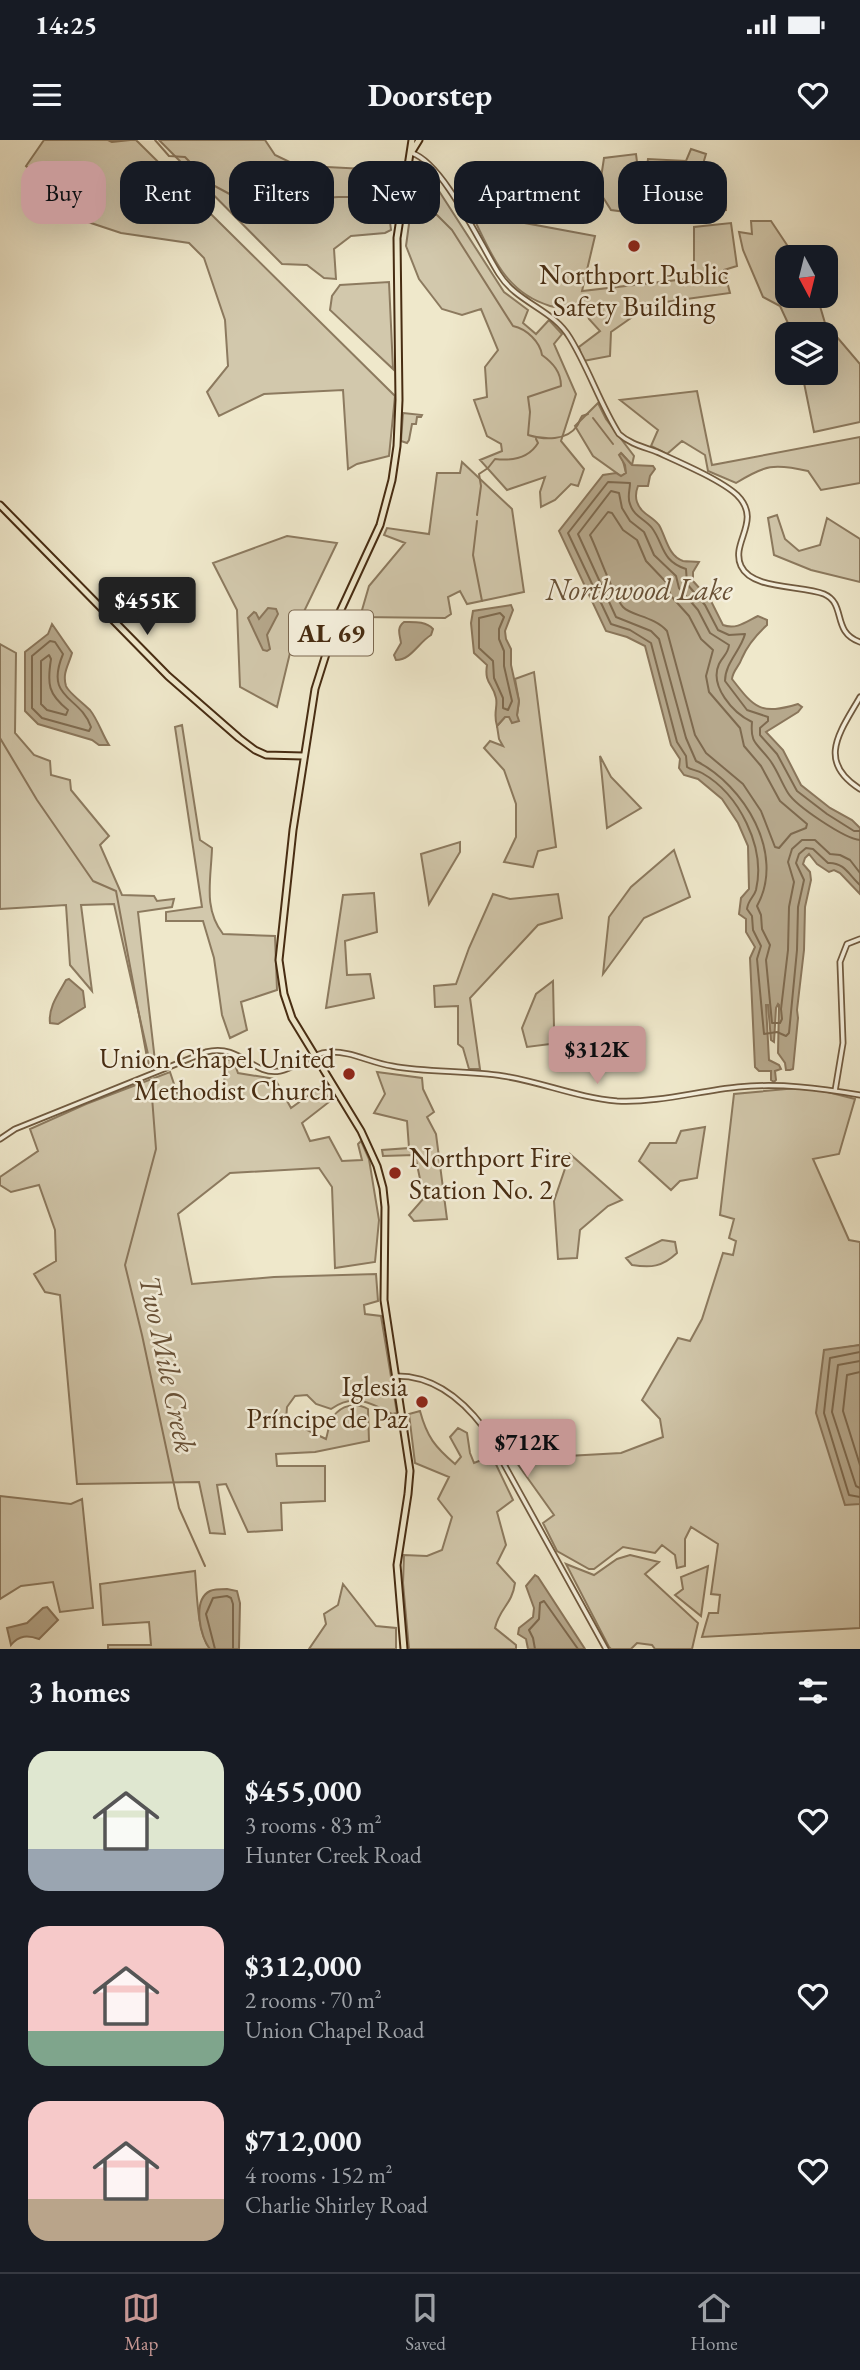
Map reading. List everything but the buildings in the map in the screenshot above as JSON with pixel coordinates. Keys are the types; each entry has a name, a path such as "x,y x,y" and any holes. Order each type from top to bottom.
{"main road":[{"name":"AL 69","path":"404,1649 397,1565 410,1471 384,1300 383,1188 377,1166 361,1130 295,1022 287,1004 279,960 293,830 312,700 338,616 376,536 392,480 400,400 396,250 401,196 411,153 411,140"},
{"name":"AL 69","path":"411,153 419,140"},
{"path":"0,505 167,676 239,738 262,754 303,756"}],"street":[{"path":"411,153 423,158 439,174 508,287 553,318 569,335 620,434 631,443 658,453 730,489 741,500 747,518 739,560 746,573 764,582 817,592 831,598 837,608 842,629 860,642"},
{"path":"860,697 834,748 835,760 840,770 847,780 860,789"},
{"path":"835,1091 843,1043 840,962 844,947 850,941 860,939"},
{"path":"0,1139 27,1124 213,1051 228,1051 271,1071 288,1068 315,1054 334,1052 390,1066 501,1076 585,1096 615,1100 657,1099 761,1085 800,1086 860,1095"},
{"path":"395,1376 422,1379 437,1385 478,1420 606,1649"}],"shaded area":[{"path":"44,140 136,140 157,161 120,161 120,224 215,224 215,218 395,396 389,456 348,469 343,390 264,394 219,416 207,392 228,366 225,320 204,258 189,243 121,233 94,224 106,224 106,161 29,161"},
{"path":"159,140 265,140 275,155 288,161 229,161 229,211 215,196 215,161 180,161"},
{"path":"691,149 706,154 704,161 686,161"},
{"path":"636,154 637,161 618,161 618,211 611,210 604,199 604,158"},
{"path":"648,159 686,161 648,161"},
{"path":"334,167 348,168 348,224 390,224 391,230 351,236 334,249 336,279 324,278 307,265 282,264 242,224 334,224"},
{"path":"440,193 454,214 454,224 460,224 504,292 528,310 523,323 536,334 549,320 562,334 554,344 576,394 561,441 584,469 578,486 571,484 555,500 541,507 540,492 545,477 507,490 480,460 502,451 501,444 487,436 474,400 487,397 485,367 498,350 481,309 462,315 442,309 419,279 406,246 409,224 440,224"},
{"path":"751,221 771,221 787,245 775,245 775,303 763,297 743,250 739,232 752,234"},
{"path":"731,223 737,266 724,270 730,293 651,304 611,332 610,356 583,361 579,347 600,331 589,319 583,305 550,306 534,300 510,281 492,256 476,224 530,224 595,236 582,291 694,278 694,227"},
{"path":"389,282 393,369 330,310 332,296 340,285"},
{"path":"781,308 821,308 825,322 787,322"},
{"path":"838,338 860,364 860,422 814,432 804,385 838,385"},
{"path":"697,391 712,465 860,437 860,483 821,490 808,471 770,467 736,483 708,471 705,455 682,441 667,454 651,446 658,430 620,400"},
{"path":"598,403 606,419 634,456 632,465 621,453 626,473 621,476 593,456 575,426"},
{"path":"403,413 422,415 417,417 416,424 412,424 407,443 401,441"},
{"path":"462,462 512,509 524,592 467,604 460,591 448,597 451,614 445,618 360,617 369,586 405,543 384,535 387,528 429,534 437,473 460,473"},
{"path":"777,515 785,539 799,551 820,545 827,518 860,539 860,582 811,570 774,555 768,518"},
{"path":"287,536 337,543 296,628 277,707 240,687 237,610 213,563"},
{"path":"0,644 16,653 15,733 34,755 50,761 51,775 70,780 71,790 109,836 100,845 122,895 154,896 157,901 174,899 172,907 138,912 155,1061 150,1063 114,904 81,905 92,991 70,965 66,905 0,909"},
{"path":"534,672 556,847 538,851 533,867 504,862 516,837 516,804 504,770 484,748 490,741 503,746 497,726 505,717 517,715 519,701 515,679"},
{"path":"182,725 200,840 212,848 210,904 217,924 223,934 275,936 277,990 241,1002 247,1030 230,1038 222,1015 214,958 203,921 166,921 166,912 202,907 175,727"},
{"path":"600,756 611,777 641,808 607,828"},
{"path":"460,842 460,852 429,904 421,854"},
{"path":"674,850 690,897 644,918 603,974 609,917 631,887"},
{"path":"374,893 377,932 345,941 347,975 370,974 374,998 326,1008 343,895"},
{"path":"493,894 510,899 558,894 562,918 538,925 470,998 480,1069 469,1069 463,1048 458,1044 458,1006 435,1007 434,986 456,984"},
{"path":"553,981 554,1028 577,1047 571,1059 550,1044 527,1047 522,1028 536,994"},
{"path":"233,1059 238,1073 275,1079 291,1108 323,1085 329,1102 302,1123 310,1141 329,1137 342,1161 362,1160 358,1144 361,1141 369,1159 379,1220 375,1262 335,1268 332,1187 319,1168 230,1173 178,1214 192,1284 274,1277 376,1274 378,1301 364,1305 365,1314 381,1316 397,1413 392,1414 369,1403 354,1400 331,1409 316,1404 307,1395 295,1396 287,1407 286,1420 326,1439 332,1419 344,1407 354,1405 368,1409 369,1441 315,1452 276,1454 277,1466 325,1466 325,1501 281,1503 282,1530 248,1532 226,1484 217,1485 225,1534 210,1533 199,1482 77,1484 60,1295 45,1292 34,1274 56,1261 55,1230 39,1185 11,1192 0,1185 0,1177 38,1151 30,1129 170,1072 177,1093 224,1088 225,1060"},
{"path":"377,1072 422,1078 423,1089 434,1112 427,1117 436,1134 447,1219 414,1221 409,1215 424,1198 415,1155 383,1156 382,1150 409,1148 407,1121 374,1113 385,1094"},
{"path":"808,1087 855,1099 839,1154 813,1159 849,1240 860,1242 860,1345 824,1351 845,1504 860,1504 860,1628 702,1637 709,1613 718,1613 720,1595 711,1594 718,1544 691,1527 685,1539 685,1566 677,1568 675,1555 662,1545 655,1553 623,1547 594,1569 589,1569 557,1551 543,1523 554,1515 514,1459 621,1453 663,1437 660,1419 642,1400 678,1338 690,1341 702,1319 723,1253 733,1255 736,1241 729,1238 734,1219 720,1215 734,1094"},
{"path":"705,1127 697,1178 680,1181 671,1190 639,1161 650,1143 676,1143 681,1131"},
{"path":"570,1154 622,1200 608,1206 580,1230 577,1258 558,1259 554,1201"},
{"path":"662,1240 675,1242 677,1253 666,1261 651,1266 639,1266 632,1265 626,1258"},
{"path":"420,1411 433,1441 455,1464 461,1457 450,1437 458,1428 467,1433 474,1463 492,1456 513,1500 497,1512 506,1545 497,1563 515,1583 495,1628 516,1645 516,1649 409,1649 403,1583 404,1555 427,1556 442,1550 452,1517 438,1499 449,1477 415,1463 409,1414"},
{"path":"0,1496 71,1504 82,1499 93,1608 60,1612 53,1582 21,1586 0,1599"},
{"path":"630,1555 659,1562 645,1574 698,1623 692,1649 655,1649 652,1645 637,1643 631,1649 609,1647 566,1564 594,1575 617,1559"},
{"path":"708,1566 701,1616 675,1595 683,1589 681,1577"},
{"path":"195,1571 200,1623 210,1649 108,1649 108,1645 151,1645 149,1622 103,1625 100,1584"},
{"path":"343,1584 376,1626 396,1628 396,1649 309,1649 326,1624 324,1614 338,1605"}],"water":[{"name":"Northwood Lake","path":"621,453 632,465 653,466 655,469 648,486 638,486 637,502 659,525 668,546 678,559 699,562 693,572 693,581 711,601 723,625 737,626 758,616 767,620 767,625 747,648 732,679 753,703 760,707 775,709 798,704 802,707 766,732 783,750 801,785 860,828 860,894 840,873 834,870 829,872 809,854 805,858 803,864 810,872 811,880 805,907 804,950 793,1069 786,1070 778,1053 779,1005 776,1008 774,1042 771,1040 766,1005 769,1060 781,1069 775,1071 774,1082 771,1080 771,1071 759,1071 755,1067 750,958 755,947 746,932 746,919 739,914 741,898 749,889 748,846 738,823 722,799 698,779 684,775 679,768 680,759 671,745 645,646 606,631 559,531 603,475 616,473 621,476 626,473 619,455"},
{"path":"511,605 513,610 505,631 511,649 511,665 519,701 519,721 512,723 509,717 505,717 497,726 496,698 488,680 487,665 474,653 471,623 473,611"},
{"path":"268,608 276,609 278,614 267,635 270,649 267,651 263,650 248,618 254,612 259,619"},
{"path":"404,622 423,623 433,629 431,635 410,654 396,660 394,655 401,643 399,629"},
{"path":"52,624 72,653 65,673 66,686 90,710 109,745 99,745 92,740 38,724 25,711 25,652 48,634"},
{"path":"69,979 83,991 85,1007 58,1024 50,1023 55,1000"},
{"path":"860,1345 860,1504 845,1505 816,1413 824,1350"},
{"path":"535,1575 585,1649 528,1649 526,1639 518,1634 519,1628 533,1617 534,1608 526,1586"},
{"path":"210,1591 237,1591 240,1603 239,1649 210,1649 201,1628 201,1602"},
{"path":"47,1607 58,1620 39,1639 24,1637 11,1645 7,1628 27,1623"}],"waterway":[{"path":"108,140 130,140"},
{"path":"155,140 169,156 185,157 211,184 237,198 266,202 348,197"},
{"path":"440,218 452,230 513,326 532,337 539,345 542,355 558,372 561,386 528,397 528,435 541,438 561,437 573,431 582,416 588,414"},
{"path":"593,418 613,444"},
{"path":"477,515 481,486 479,474 495,459 514,459 530,452 538,443 536,439"},
{"path":"477,521 473,555 482,601"},
{"path":"0,738 37,800 93,881 116,891 149,1068"},
{"name":"Two Mile Creek","path":"151,1084 156,1149 125,1265 179,1508 205,1566"}],"place":[{"name":"Northport Public Safety Building","path":"634,246"},
{"name":"Union Chapel United Methodist Church","path":"349,1074"},
{"name":"Northport Fire Station No. 2","path":"395,1173"},
{"name":"Iglesia Príncipe de Paz","path":"422,1402"}]}
